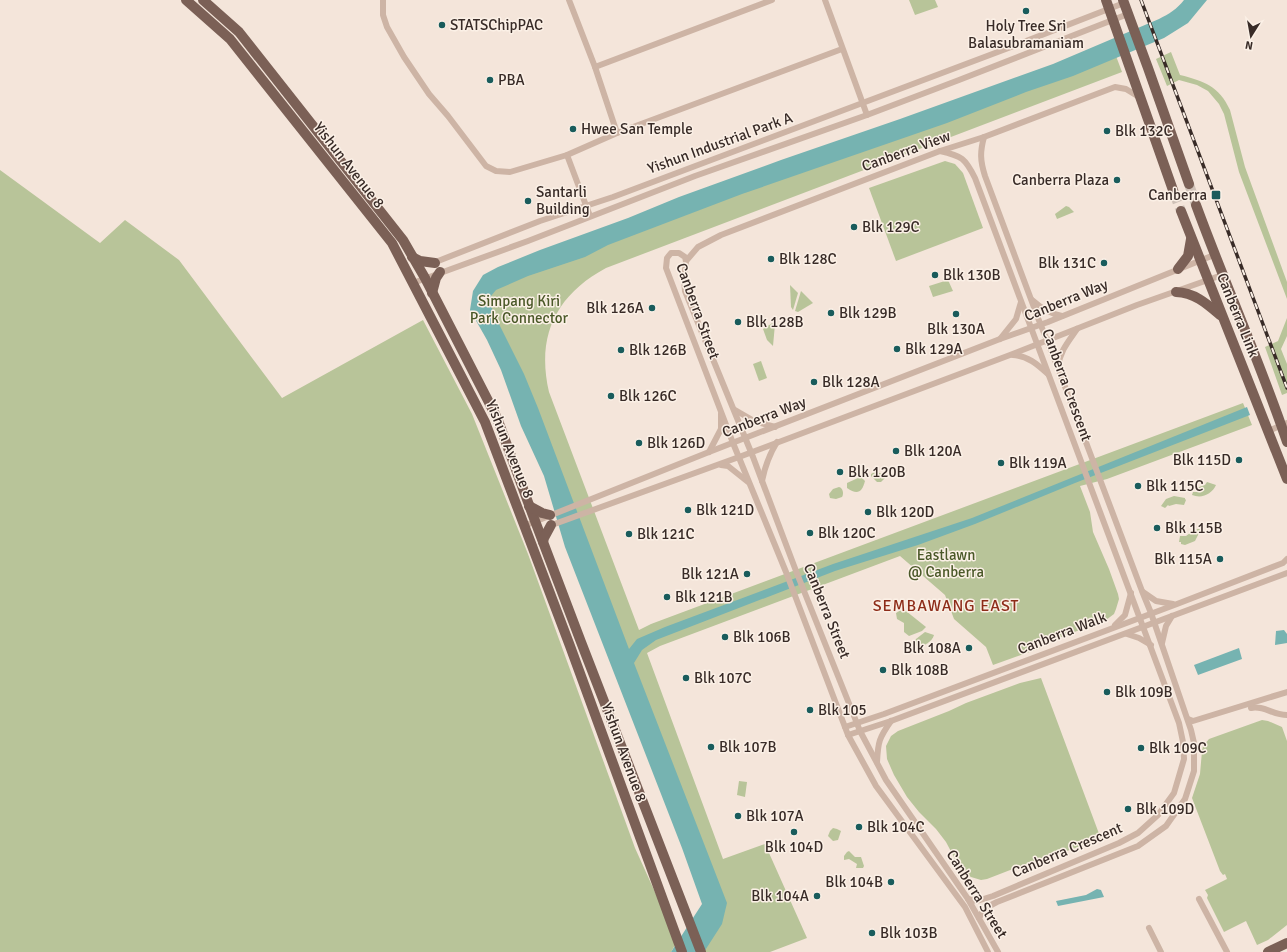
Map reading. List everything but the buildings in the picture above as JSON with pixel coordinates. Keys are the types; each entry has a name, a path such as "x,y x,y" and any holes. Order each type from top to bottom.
{"main road":[{"name":"Yishun Avenue 8","path":"186,0 230,39 392,243 486,422 682,952"},
{"name":"Yishun Avenue 8","path":"203,0 238,32 403,240 422,273 497,418 529,506 701,952"},
{"path":"1123,1 1189,184"},
{"path":"1108,4 1174,193"},
{"name":"Canberra Link","path":"1196,205 1214,255 1250,340 1276,410 1284,424 1287,442"},
{"name":"Canberra Link","path":"1181,210 1287,479"},
{"path":"1178,269 1188,256 1191,238"},
{"path":"412,256 420,261 434,263"},
{"path":"432,293 436,278 440,272"},
{"path":"1176,292 1187,293 1199,298 1222,317"},
{"path":"1276,410 1287,416"},
{"path":"529,506 551,520 543,542"},
{"path":"1268,952 1287,943"}],"street":[{"path":"383,0 383,15 387,27 404,57 429,94 448,116 486,166 496,171 510,172 567,154 616,133 842,49"},
{"path":"568,0 594,67 616,133"},
{"path":"594,67 772,0"},
{"path":"825,0 867,115"},
{"name":"Yishun Industrial Park A","path":"413,283 434,263 540,221 586,206 1047,34 1108,4 1123,1"},
{"name":"Yishun Industrial Park A","path":"408,273 440,272 528,241 695,176 867,115 1129,15"},
{"name":"Canberra View","path":"686,261 698,247 720,235 940,151 984,137 1115,87 1126,89 1140,98"},
{"name":"Canberra Crescent","path":"979,918 982,912 988,907 1138,846 1166,826 1185,799 1194,771 1194,743 1191,730 1155,623 1046,340 981,163 981,150 984,137"},
{"name":"Canberra Crescent","path":"940,151 957,155 969,165 975,178 1151,645 1179,723 1184,742 1184,759 1174,793 1158,814 1138,833 1120,843 992,896 970,902"},
{"path":"567,154 590,216"},
{"path":"995,233 997,228 1004,225"},
{"name":"Canberra Street","path":"988,952 965,907 876,786 848,735 786,572 733,443 666,268 667,258 672,253 679,253 685,257 684,278 686,291 746,438 796,571 860,731 886,780 970,902 998,952"},
{"name":"Canberra Way","path":"526,530 551,520 579,504 733,443 1041,325 1214,255"},
{"name":"Canberra Way","path":"526,530 551,520 582,514 739,457 1222,274"},
{"path":"1031,299 1040,307 1052,314 1062,316"},
{"path":"1000,340 1016,319 1021,302"},
{"path":"1058,368 1060,356 1063,350 1078,328"},
{"path":"1010,355 1019,356 1035,362 1049,375"},
{"path":"734,409 754,421 775,427"},
{"path":"710,452 721,429 721,410"},
{"path":"1268,430 1284,424"},
{"path":"762,481 768,459 777,442"},
{"path":"716,465 728,466 750,483"},
{"name":"Canberra Walk","path":"845,727 884,714 1109,630 1283,562 1287,559"},
{"name":"Canberra Walk","path":"848,735 891,722 1287,573"},
{"path":"1142,591 1149,598 1156,601 1177,604"},
{"path":"1109,630 1125,615 1131,593"},
{"path":"1162,643 1166,626 1172,616"},
{"path":"1127,634 1139,638 1151,645"},
{"path":"1188,719 1193,721 1256,703 1287,692"},
{"path":"1191,730 1197,724 1258,706 1278,715 1287,715"},
{"path":"877,764 877,745 891,722"},
{"path":"1199,899 1227,952"},
{"path":"965,907 970,902"},
{"path":"1148,928 1161,952"}],"green space":[{"path":"909,0 935,0 938,7 915,15"},
{"path":"1113,48 1122,72 606,268 574,291 563,304 554,319 548,335 545,353 549,392 639,630 651,624 1243,403 1252,425 1107,479 1080,486 1090,512 1093,532 1109,569 1119,599 1114,614 1106,620 1056,639 1038,649 993,665 986,647 954,619 945,595 900,556 660,646 647,653 723,859 765,844 807,938 770,952 689,952 712,893 479,311 489,282"},
{"path":"1171,52 1180,75 1203,82 1216,90 1226,102 1230,110 1245,167 1287,282 1287,299 1239,172 1224,114 1219,104 1208,91 1197,85 1179,80 1167,86 1156,59"},
{"path":"945,161 955,164 963,173 983,228 896,261 869,188"},
{"path":"0,170 100,243 125,220 179,260 282,398 423,320 472,414 528,554 635,848 659,901 675,945 671,952 0,952"},
{"path":"1066,206 1074,212 1057,219 1055,214"},
{"path":"948,280 953,291 933,297 929,286"},
{"path":"790,285 798,293 793,310 791,307"},
{"path":"801,291 813,303 798,312 795,311"},
{"path":"1287,318 1287,336 1281,349 1287,364 1287,393 1282,395 1265,347 1278,341"},
{"path":"774,322 773,346 767,340 763,329"},
{"path":"761,361 767,378 759,381 753,364"},
{"path":"875,472 885,474 885,478 881,482 877,482 871,476 871,474"},
{"path":"858,478 862,478 865,481 859,492 854,492 847,488 847,483"},
{"path":"1207,482 1216,485 1212,491 1203,496 1192,495 1193,492 1197,492 1196,488 1205,485"},
{"path":"839,487 843,491 842,497 836,499 830,498 829,494 833,489"},
{"path":"1174,496 1185,498 1186,500 1184,505 1168,505 1165,508 1161,506 1166,499"},
{"path":"1197,529 1201,529 1195,541 1185,545 1179,542 1180,536 1186,536 1193,531 1196,532"},
{"path":"901,610 906,611 926,627 922,631 909,636 904,632 904,623 897,619 896,613"},
{"path":"925,632 934,635 932,640 923,646 918,647 914,643 916,639"},
{"path":"1041,678 1101,839 1064,852 1047,856 987,879 981,880 971,877 965,873 936,829 907,797 894,775 887,759 886,746 891,736 898,731 966,703 1020,683"},
{"path":"1262,720 1282,727 1287,741 1287,925 1268,940 1257,945 1246,921 1224,932 1207,898 1208,895 1205,890 1227,879 1225,874 1223,875 1220,871 1192,798 1200,774 1203,746 1209,739"},
{"path":"739,781 747,782 745,797 737,795"},
{"path":"833,828 841,831 838,840 833,841 828,836"},
{"path":"849,851 855,857 861,857 864,866 863,868 856,868 857,864 849,859 844,860 844,856"}],"water":[{"path":"1184,0 1207,0 1188,23 1164,38 1073,76 1026,92 947,123 742,194 608,245 585,257 528,276 496,290 491,296 490,301 493,312 524,374 538,408 629,649 637,639 665,627 833,564 972,518 1247,407 1250,415 1075,483 975,524 918,545 835,571 656,640 642,650 634,663 727,903 722,924 704,952 671,952 702,904 682,848 565,547 544,476 521,426 501,370 487,340 470,310 473,291 483,275 498,267 679,197 1053,64 1159,19 1173,11"},
{"path":"1284,630 1287,634 1287,643 1275,645 1276,631"},
{"path":"1239,648 1242,659 1198,675 1194,665"},
{"path":"1097,889 1101,890 1104,897 1058,906 1056,901 1086,895"}],"tunnel":[{"path":"1189,184 1196,205"},
{"path":"1174,193 1181,211"}],"railway":[{"path":"1141,0 1287,388"}],"place":[{"name":"Holy Tree Sri Balasubramaniam","path":"1026,11"},
{"name":"STATSChipPAC","path":"442,25"},
{"name":"PBA","path":"490,80"},
{"name":"Hwee San Temple","path":"573,129"},
{"name":"Blk 132C","path":"1107,131"},
{"name":"Canberra Plaza","path":"1117,180"},
{"name":"Canberra","path":"1216,195"},
{"name":"Santarli Building","path":"528,201"},
{"name":"Blk 129C","path":"854,227"},
{"name":"Blk 128C","path":"771,259"},
{"name":"Blk 131C","path":"1104,263"},
{"name":"Blk 130B","path":"935,275"},
{"name":"Blk 126A","path":"652,308"},
{"name":"Blk 129B","path":"831,313"},
{"name":"Blk 130A","path":"956,314"},
{"name":"Blk 128B","path":"738,322"},
{"name":"Blk 129A","path":"897,349"},
{"name":"Blk 126B","path":"621,350"},
{"name":"Blk 128A","path":"814,382"},
{"name":"Blk 126C","path":"611,396"},
{"name":"Blk 126D","path":"639,443"},
{"name":"Blk 120A","path":"896,451"},
{"name":"Blk 115D","path":"1239,460"},
{"name":"Blk 119A","path":"1001,463"},
{"name":"Blk 120B","path":"840,472"},
{"name":"Blk 115C","path":"1138,486"},
{"name":"Blk 121D","path":"688,510"},
{"name":"Blk 120D","path":"868,512"},
{"name":"Blk 115B","path":"1157,528"},
{"name":"Blk 120C","path":"810,533"},
{"name":"Blk 121C","path":"629,534"},
{"name":"Blk 115A","path":"1220,559"},
{"name":"Blk 121A","path":"747,574"},
{"name":"Blk 121B","path":"667,597"},
{"name":"Blk 106B","path":"725,637"},
{"name":"Blk 108A","path":"969,648"},
{"name":"Blk 108B","path":"883,670"},
{"name":"Blk 107C","path":"686,678"},
{"name":"Blk 109B","path":"1107,692"},
{"name":"Blk 105","path":"810,710"},
{"name":"Blk 107B","path":"711,747"},
{"name":"Blk 109C","path":"1141,748"},
{"name":"Blk 109D","path":"1128,809"},
{"name":"Blk 107A","path":"738,816"},
{"name":"Blk 104C","path":"859,827"},
{"name":"Blk 104D","path":"794,832"},
{"name":"Blk 104B","path":"891,882"},
{"name":"Blk 104A","path":"817,896"},
{"name":"Blk 103B","path":"872,933"}],"district":[{"name":"SEMBAWANG EAST","path":"946,606"}],"park label":[{"name":"Simpang Kiri Park Connector","path":"519,310"},
{"name":"Eastlawn @ Canberra","path":"946,564"}]}
